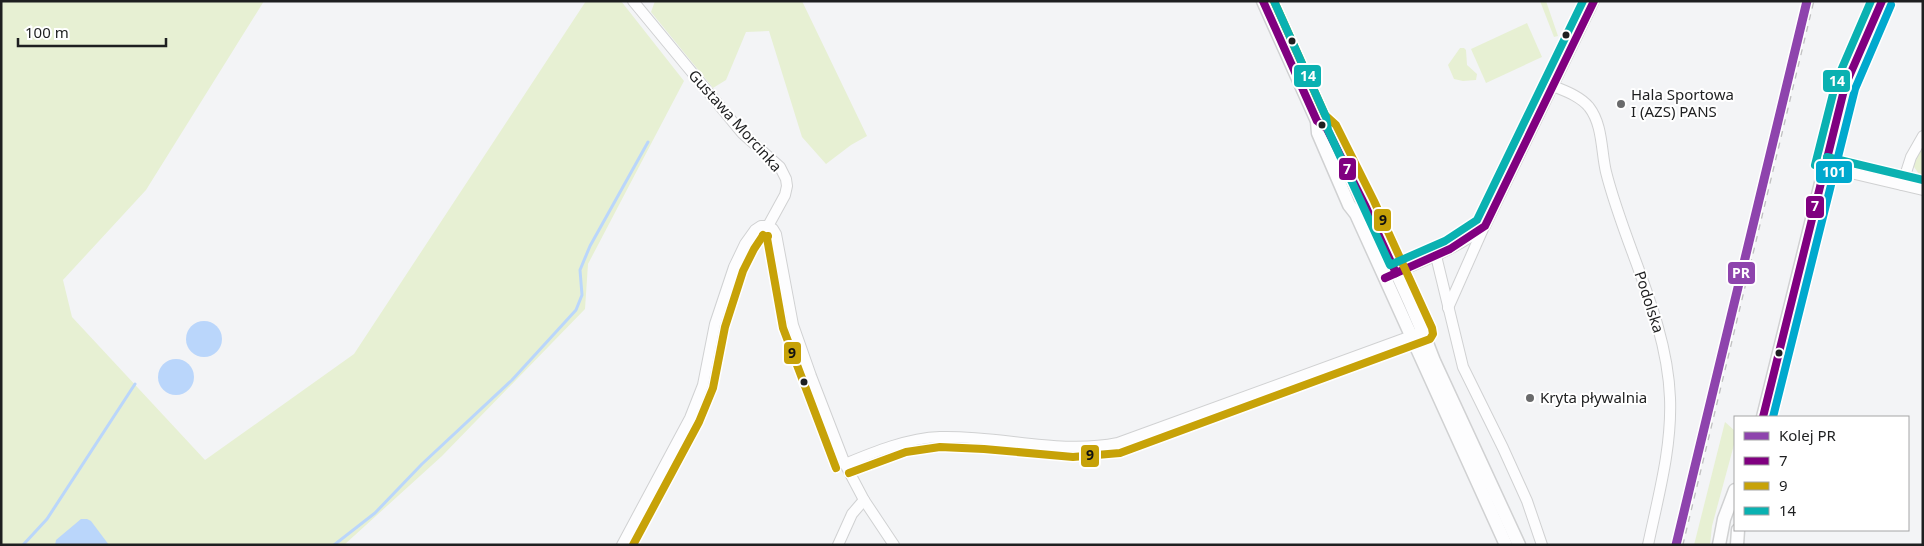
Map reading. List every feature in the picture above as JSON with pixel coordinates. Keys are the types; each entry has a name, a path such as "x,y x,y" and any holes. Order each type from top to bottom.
{"main road":[{"path":"1263,1 1317,121 1318,134 1390,275 1478,470 1506,545"},
{"path":"1763,416 1845,86 1858,51 1882,1"},
{"path":"1478,470 1519,545"},
{"path":"1719,545 1724,519 1734,493"},
{"path":"1737,545 1738,531"}],"street":[{"name":"Gustawa Morcinka","path":"622,545 690,418 703,385 715,324 734,267 745,244 755,230 768,226 785,194 787,186 780,167 742,133 633,1"},
{"path":"1448,308 1484,226 1594,1"},
{"name":"Podolska","path":"1553,86 1580,99 1589,107 1597,124 1606,172 1655,317 1666,356 1669,382 1669,435 1648,545"},
{"path":"1902,185 1911,157 1923,136"},
{"path":"1825,167 1923,190"},
{"path":"768,226 776,234 793,325 845,464 864,500 894,545"},
{"path":"1390,275 1436,256 1475,235 1484,226"},
{"path":"1436,256 1462,367 1508,456 1533,516 1542,545"},
{"path":"845,464 908,442 940,437 1074,448 1097,447 1118,443 1417,334"},
{"path":"838,545 852,514 864,500"}],"green space":[{"path":"1,1 264,1 146,190 63,280 72,317 205,460 354,354 586,1 621,1 684,81 588,264 585,309 442,456 344,545 1,545"},
{"path":"655,1 802,1 867,136 851,145 826,164 802,137 769,31 746,32 726,80 713,88 651,12"},
{"path":"1540,1 1546,1 1558,36 1554,37"},
{"path":"1527,23 1542,57 1486,83 1471,49"},
{"path":"1460,48 1466,50 1467,65 1477,74 1476,80 1463,81 1454,79 1448,65"},
{"path":"1923,142 1923,176 1919,174 1912,164"},
{"path":"1725,422 1734,430 1734,445 1712,526 1710,545 1694,545"}],"water":[{"path":"204,321 211,322 217,326 221,332 221,346 217,352 211,356 204,357 197,356 191,352 187,346 186,339 187,332 191,326 197,322"},
{"path":"176,359 183,360 189,364 193,370 193,384 189,390 183,394 176,395 169,394 163,390 159,384 158,377 159,370 163,364 169,360"},
{"path":"81,519 91,521 109,545 55,545 56,540"}],"waterway":[{"path":"334,545 375,513 422,464 512,380 576,310 582,295 580,270 590,246 648,142"},
{"path":"23,545 47,519 135,384"}],"railway":[{"path":"1682,545 1813,1"}],"rail line":[{"name":"PR","path":"1676,545 1807,1"}],"transit line":[{"name":"7","path":"1263,1 1317,121 1327,129 1396,273"},
{"name":"9","path":"849,473 906,452 940,447 1073,457 1120,453 1430,339 1433,334 1432,328 1374,201 1336,125 1325,115 1274,1"},
{"name":"14","path":"1274,1 1326,117 1328,130 1390,265 1445,241 1477,220 1583,1"},
{"name":"7","path":"1385,278 1450,249 1485,226 1594,1"},
{"name":"14","path":"1815,165 1836,82 1871,1"},
{"name":"7","path":"1763,416 1845,86 1882,1"},
{"name":"101","path":"1773,416 1855,89 1891,5"},
{"name":"14","path":"1827,157 1923,180"},
{"name":"9","path":"763,235 767,238 783,328 836,468"},
{"name":"9","path":"633,545 699,422 713,388 725,327 743,271 762,237 768,236"}],"place":[{"name":"Hala Sportowa I (AZS) PANS","path":"1621,104"},
{"name":"Kryta pływalnia","path":"1530,398"}]}
